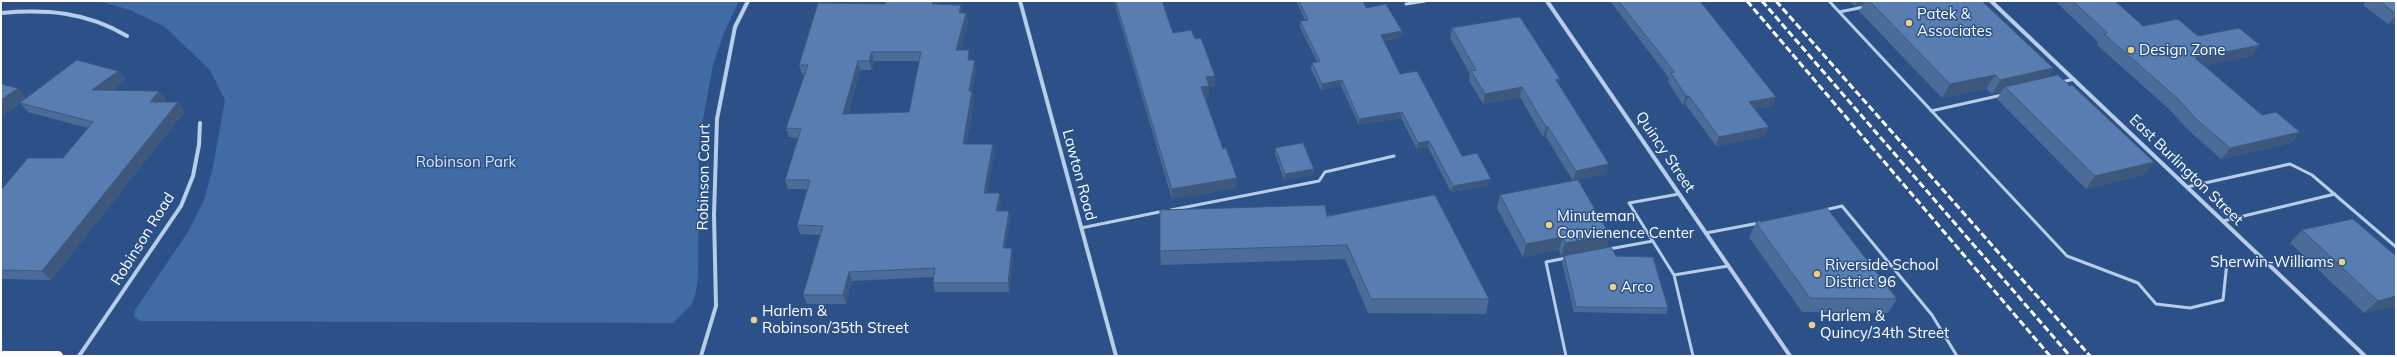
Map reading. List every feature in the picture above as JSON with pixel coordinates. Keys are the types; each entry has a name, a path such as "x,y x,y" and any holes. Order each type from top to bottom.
{"main road":[{"path":"1,356 58,356"}],"street":[{"name":"Robinson Court","path":"701,356 716,306 714,215 717,119 721,90 736,27 748,1"},
{"name":"Lawton Road","path":"1020,1 1116,356"},
{"name":"Quincy Street","path":"1547,1 1790,356"},
{"name":"East Burlington Street","path":"1991,1 2365,356"},
{"path":"1,13 44,9 70,11 110,24 127,36"},
{"name":"Robinson Road","path":"79,356 163,235 181,206 193,176 199,145 200,123"}],"lane":[{"path":"1406,4 1425,1"},
{"path":"1829,1 2067,256 2138,283 2156,304 2190,308 2224,300 2227,262"},
{"path":"1839,12 1867,6"},
{"path":"2054,84 2074,79"},
{"path":"1931,110 2008,94"},
{"path":"1081,228 1319,181 1325,172 1394,156"},
{"path":"2187,187 2290,164 2312,174 2396,247"},
{"path":"1679,194 1629,203 1674,275 1693,356"},
{"path":"2223,221 2335,194"},
{"path":"1819,211 1842,206 1932,315 1957,356"},
{"path":"1706,233 1764,222"},
{"path":"1607,250 1652,241"},
{"path":"1566,356 1546,262 1569,257"},
{"path":"1674,275 1728,266"}],"green space":[{"name":"Robinson Park","path":"99,1 739,1 724,33 713,65 699,141 698,276 696,292 692,304 673,323 140,321 134,317 135,310 188,232 204,200 213,167 225,100 210,70 165,27 130,10"}],"building":[{"path":"886,1 933,1 932,4 961,5 959,13 966,13 956,50 969,50 968,60 975,60 969,91 972,91 963,144 993,144 984,193 1000,193 996,211 1009,211 1003,248 1012,248 1008,283 933,283 935,268 849,272 843,295 803,295 823,226 797,225 810,180 785,180 801,129 786,128 808,65 799,65 818,3 885,4","holes":["872,52 921,52 909,112 843,114 858,61 869,61"]},
{"path":"1116,1 1162,1 1173,33 1191,30 1195,39 1201,38 1215,76 1206,77 1209,86 1201,87 1223,149 1226,148 1237,178 1172,189"},
{"path":"1299,1 1363,1 1366,8 1386,4 1402,31 1381,35 1400,74 1417,71 1462,156 1477,153 1491,179 1453,186 1429,141 1418,143 1402,112 1359,119 1342,80 1322,84 1312,63 1320,61 1300,21 1308,20"},
{"path":"1619,1 1700,1 1776,97 1749,102 1769,127 1719,137 1689,96 1686,96 1671,73 1674,72"},
{"path":"1870,1 1982,1 2053,68 2000,80 1995,75 1950,84"},
{"path":"2073,1 2115,1 2143,26 2178,19 2198,36 2239,28 2260,45 2195,58 2262,115 2276,112 2300,132 2230,148 2195,118 2178,99 2104,34 2107,33"},
{"path":"2380,1 2396,1 2396,14"},
{"path":"1520,17 1560,79 1556,80 1609,164 1576,171 1548,127 1546,127 1522,87 1485,94 1471,71 1476,70 1452,28"},
{"path":"77,60 118,71 92,90 159,91 150,102 178,102 42,271 1,270 1,190 28,158 63,158 93,122 20,103"},
{"path":"2058,75 2070,86 2072,85 2154,162 2095,176 2005,87"},
{"path":"1,84 18,88 1,100"},
{"path":"1303,143 1314,169 1285,174 1275,148"},
{"name":"Minuteman Convienence Center","path":"1578,180 1610,235 1565,243 1563,237 1526,244 1500,195"},
{"path":"1435,195 1489,299 1371,299 1347,245 1160,251 1160,210 1325,205 1327,216"},
{"name":"Riverside School District 96","path":"1827,208 1897,299 1810,298 1756,223"},
{"path":"2353,219 2396,256 2396,296 2378,301 2302,230"},
{"name":"Arco","path":"1611,247 1616,256 1653,257 1668,308 1576,307 1564,256"}],"railway":[{"path":"1747,1 2050,356"},
{"path":"1762,1 2070,356"},
{"path":"1776,1 2090,356"}],"place":[{"name":"Patek & Associates","path":"1909,23"},
{"name":"Design Zone","path":"2131,50"},
{"name":"Minuteman Convienence Center","path":"1549,225"},
{"name":"Sherwin-Williams","path":"2342,262"},
{"name":"Riverside School District 96","path":"1817,274"},
{"name":"Arco","path":"1613,287"},
{"name":"Harlem & Robinson/35th Street","path":"754,320"},
{"name":"Harlem & Quincy/34th Street","path":"1812,325"}]}
